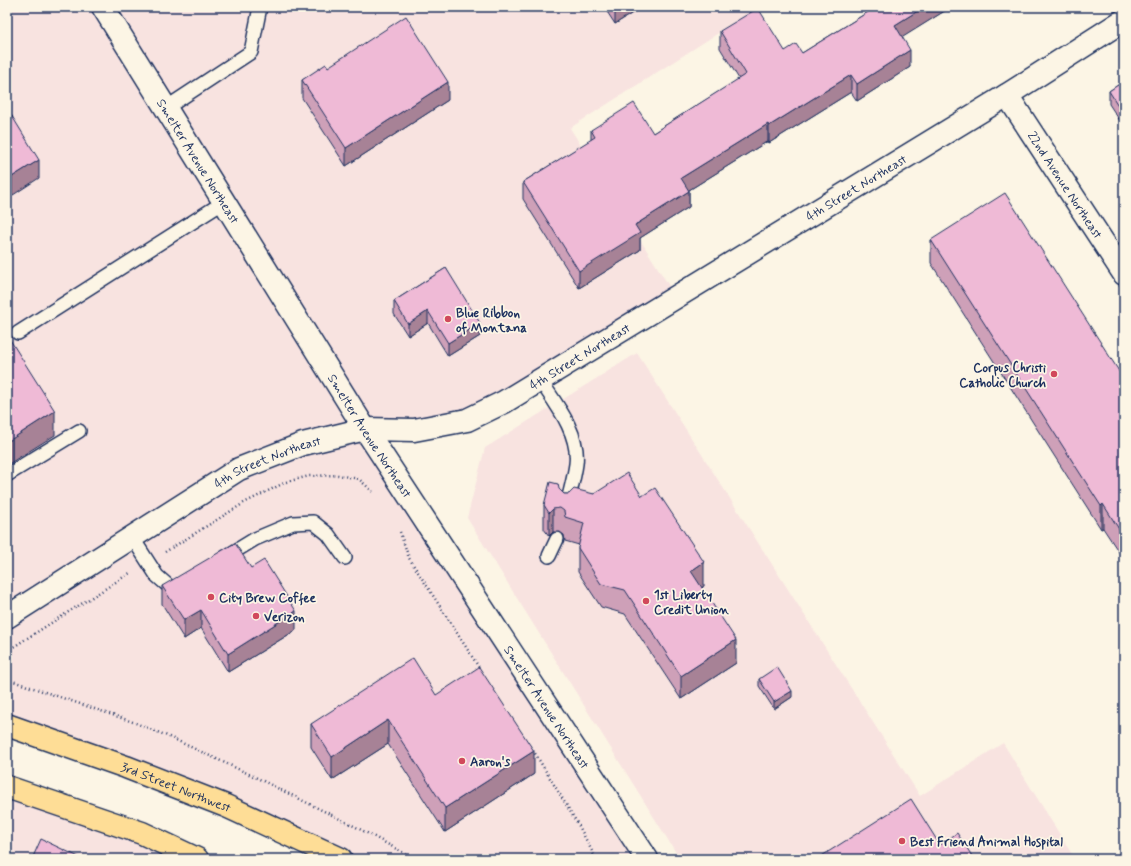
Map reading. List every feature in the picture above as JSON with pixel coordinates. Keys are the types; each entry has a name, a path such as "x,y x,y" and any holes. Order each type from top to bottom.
{"highway":[{"name":"3rd Street Northwest","path":"7,725 126,766 226,806 341,859"},
{"path":"7,787 142,833 197,859"}],"street":[{"name":"Smelter Avenue Northeast","path":"103,7 365,429 647,859"},
{"name":"4th Street Northeast","path":"7,617 239,469 303,444 365,429 414,430 467,420 504,402 1007,95 1124,20"},
{"name":"22nd Avenue Northeast","path":"1007,95 1124,274"}],"lane":[{"path":"166,108 251,52 260,7"},
{"path":"18,333 224,202"},
{"path":"540,380 562,413 574,437 576,463 566,510"},
{"path":"7,475 79,431"},
{"path":"216,563 255,539 287,525 293,523 313,522 328,534 345,558"},
{"path":"132,537 157,576 173,590 192,579"},
{"path":"550,556 557,539"}],"path":[{"path":"7,651 244,503 286,482 309,476 338,475 359,479 377,496"},
{"path":"397,527 410,558 482,671"},
{"path":"7,679 146,727 251,774 356,827 415,859"},
{"path":"531,748 579,826 596,859"}],"shaded area":[{"path":"7,7 759,7 570,128 676,297 504,402 366,429 647,859 341,859 7,727"},
{"path":"637,353 920,796 1003,743 1075,859 680,859 467,518 485,448"},
{"path":"7,786 197,859 7,859"}],"building":[{"path":"876,7 924,7 895,25 910,50 857,84 851,75 681,178 689,191 635,225 640,233 579,271 523,182 595,137 591,130 634,103 653,133 746,74 720,31 758,8 785,51 796,44 802,53"},
{"path":"406,16 448,82 346,148 302,80 326,64 328,67"},
{"path":"1124,81 1124,115 1109,91"},
{"path":"7,108 39,160 7,180"},
{"name":"Corpus Christi Catholic Church","path":"1005,193 1124,379 1124,537 1103,504 1101,506 931,240"},
{"path":"446,268 480,323 448,343 428,311 408,324 394,301"},
{"path":"7,335 55,411 7,442"},
{"name":"1st Liberty Credit Union","path":"627,473 642,496 655,488 704,562 691,571 736,640 681,676 625,590 601,584 578,548 584,523 565,517 564,511 560,508 553,509 549,513 544,505 550,482 558,484 559,489 564,494 569,494 574,489 594,494"},
{"path":"235,543 251,568 264,560 296,611 228,654 201,610 184,620 162,586"},
{"name":"Aaron's","path":"413,658 436,695 479,667 534,751 445,808 388,720 332,757 311,724"},
{"path":"777,667 792,691 774,702 759,679"},
{"path":"911,799 940,845 957,833 974,859 817,859"},
{"path":"41,839 83,859 32,859"},
{"path":"1124,854 1124,859 1116,859"}],"place":[{"name":"Blue Ribbon of Montana","path":"448,319"},
{"name":"Corpus Christi Catholic Church","path":"1054,374"},
{"name":"City Brew Coffee","path":"211,597"},
{"name":"1st Liberty Credit Union","path":"646,601"},
{"name":"Verizon","path":"256,616"},
{"name":"Aaron's","path":"462,761"},
{"name":"Best Friend Animal Hospital","path":"902,841"}]}
